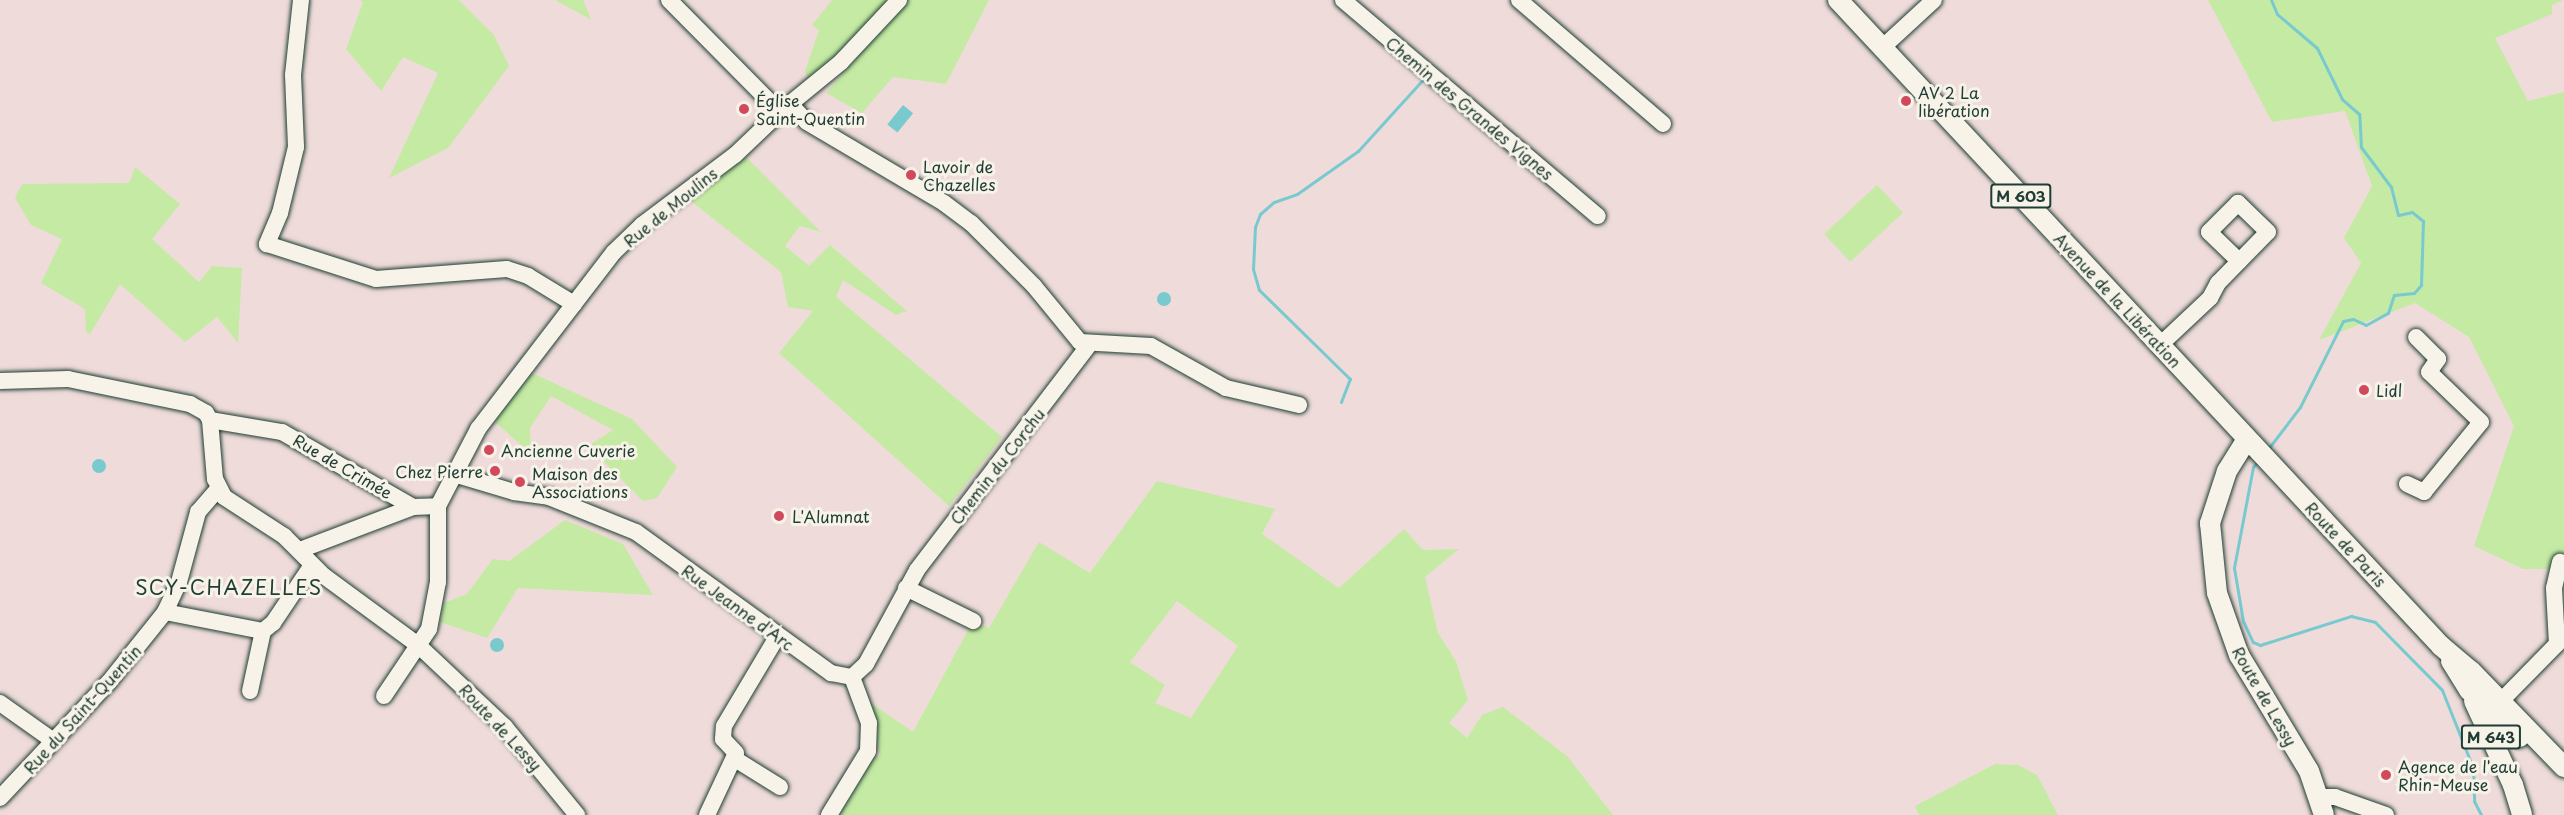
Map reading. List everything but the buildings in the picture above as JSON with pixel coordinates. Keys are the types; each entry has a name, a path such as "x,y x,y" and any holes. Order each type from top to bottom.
{"main road":[{"name":"Avenue de la Libération","path":"1838,0 2249,440"},
{"name":"Route de Paris","path":"2249,440 2441,646 2501,701 2564,768"},
{"name":"Route de Lessy","path":"2249,440 2227,471 2210,523 2217,593 2243,664 2309,771 2322,806"},
{"name":"Route de Paris","path":"2441,646 2469,690 2564,780"},
{"name":"M 643","path":"2469,690 2512,785 2522,815"},
{"name":"M 643","path":"2501,701 2509,728 2512,785"}],"street":[{"path":"302,0 293,75 296,147 283,204 267,244 376,279 507,269 528,276 574,304"},
{"path":"669,0 785,108 944,203 971,223 1034,286 1065,328 1088,346 1151,346 1227,388 1299,405"},
{"name":"Rue de Moulins","path":"438,506 478,429 614,252 642,225 743,148 785,108 841,62 899,0"},
{"name":"Chemin des Grandes Vignes","path":"1343,0 1598,216"},
{"path":"1519,0 1663,124"},
{"path":"1883,47 1934,0"},
{"path":"2160,345 2210,298 2218,283 2239,261"},
{"path":"2407,484 2424,492 2481,422 2429,372 2438,359 2416,337"},
{"name":"Chemin du Corchu","path":"906,588 1088,346"},
{"path":"0,381 68,379 198,408 210,420 218,489"},
{"name":"Rue de Crimée","path":"210,420 282,432 413,507 438,506"},
{"name":"Rue Jeanne d'Arc","path":"454,474 514,492 549,498 636,532 777,637 831,673 852,677"},
{"name":"Route de Lessy","path":"218,489 300,550 312,565 418,645 505,727 577,815"},
{"name":"Rue du Saint-Quentin","path":"0,798 52,740 110,682 165,612 179,582 198,512 218,489"},
{"path":"384,696 429,629 438,582 438,506"},
{"path":"300,550 413,507"},
{"path":"2501,701 2557,644 2554,588 2560,562"},
{"path":"250,691 263,632 273,623 312,565"},
{"path":"829,815 868,751 869,723 852,677 866,664 906,588 973,621"},
{"path":"165,612 263,632"},
{"path":"707,815 735,759 734,748 722,733 777,637"},
{"path":"0,703 52,740"},
{"path":"735,759 780,787"},
{"path":"2322,806 2335,796 2386,815"}],"green space":[{"path":"360,0 459,0 494,35 509,66 448,148 389,178 438,73 403,57 381,91 346,49 363,2"},
{"path":"555,0 583,0 591,19 590,19"},
{"path":"832,0 892,0 809,81 805,71 819,30 812,25"},
{"path":"906,0 989,0 946,84 893,77 862,113 826,93"},
{"path":"2208,0 2563,0 2552,5 2552,14 2495,38 2528,101 2564,92 2564,569 2523,569 2474,546 2514,426 2469,337 2415,303 2319,340 2361,263 2344,238 2372,186 2345,111 2272,122"},
{"path":"745,156 821,232 800,226 785,246 809,266 830,245 907,311 896,315 843,280 836,297 1002,437 949,506 779,353 813,311 788,307 781,272 692,202"},
{"path":"135,167 180,204 152,239 199,282 212,266 242,268 238,343 217,317 185,342 120,284 90,334 86,332 85,309 41,283 62,239 31,225 15,198 22,184 129,183"},
{"path":"1877,185 1903,213 1850,262 1824,234"},
{"path":"532,373 632,419 677,467 657,498 643,501 588,446 613,430 551,396 530,428 531,454 494,421"},
{"path":"1157,481 1275,509 1262,534 1339,588 1404,529 1423,550 1459,549 1425,577 1438,633 1456,661 1468,700 1449,723 1467,738 1482,715 1503,707 1567,756 1613,815 829,815 857,766 880,755 865,699 913,732 973,621 989,628 1039,542 1090,573","holes":["1177,601 1238,646 1191,718 1155,703 1165,685 1130,662"]},
{"path":"565,520 623,544 653,595 518,588 487,638 440,622 444,603 467,594 493,559 509,561"},
{"path":"1995,764 2018,765 2037,775 2058,815 1919,815 1915,806"}],"water":[{"path":"903,105 913,113 897,133 887,124"},
{"path":"1164,292 1169,294 1171,299 1169,304 1164,306 1159,304 1157,299 1159,294"},
{"path":"99,459 104,461 106,466 104,471 99,473 94,471 92,466 94,461"},
{"path":"497,638 502,640 504,645 502,650 497,652 492,650 490,645 492,640"}],"waterway":[{"path":"2268,449 2300,407 2343,321 2353,319 2366,325 2388,313 2394,295 2414,293 2421,285 2423,221 2412,212 2398,215 2391,187 2361,147 2359,114 2342,99 2317,48 2277,14 2271,0"},
{"path":"1341,402 1350,379 1259,290 1253,269 1255,227 1260,214 1274,202 1297,194 1358,151 1425,77"},
{"path":"2258,461 2253,467 2234,568 2243,621 2253,642 2260,645 2351,616 2375,622 2442,690 2473,768 2474,801 2481,815"}],"place":[{"name":"AV 2 La libération","path":"1906,101"},
{"name":"Église Saint-Quentin","path":"744,109"},
{"name":"Lavoir de Chazelles","path":"911,175"},
{"name":"Lidl","path":"2364,390"},
{"name":"Ancienne Cuverie","path":"489,450"},
{"name":"Chez Pierre","path":"495,471"},
{"name":"Maison des Associations","path":"520,482"},
{"name":"L'Alumnat","path":"779,516"},
{"name":"Agence de l'eau Rhin-Meuse","path":"2386,775"}],"district":[{"name":"SCY-CHAZELLES","path":"229,587"}]}
